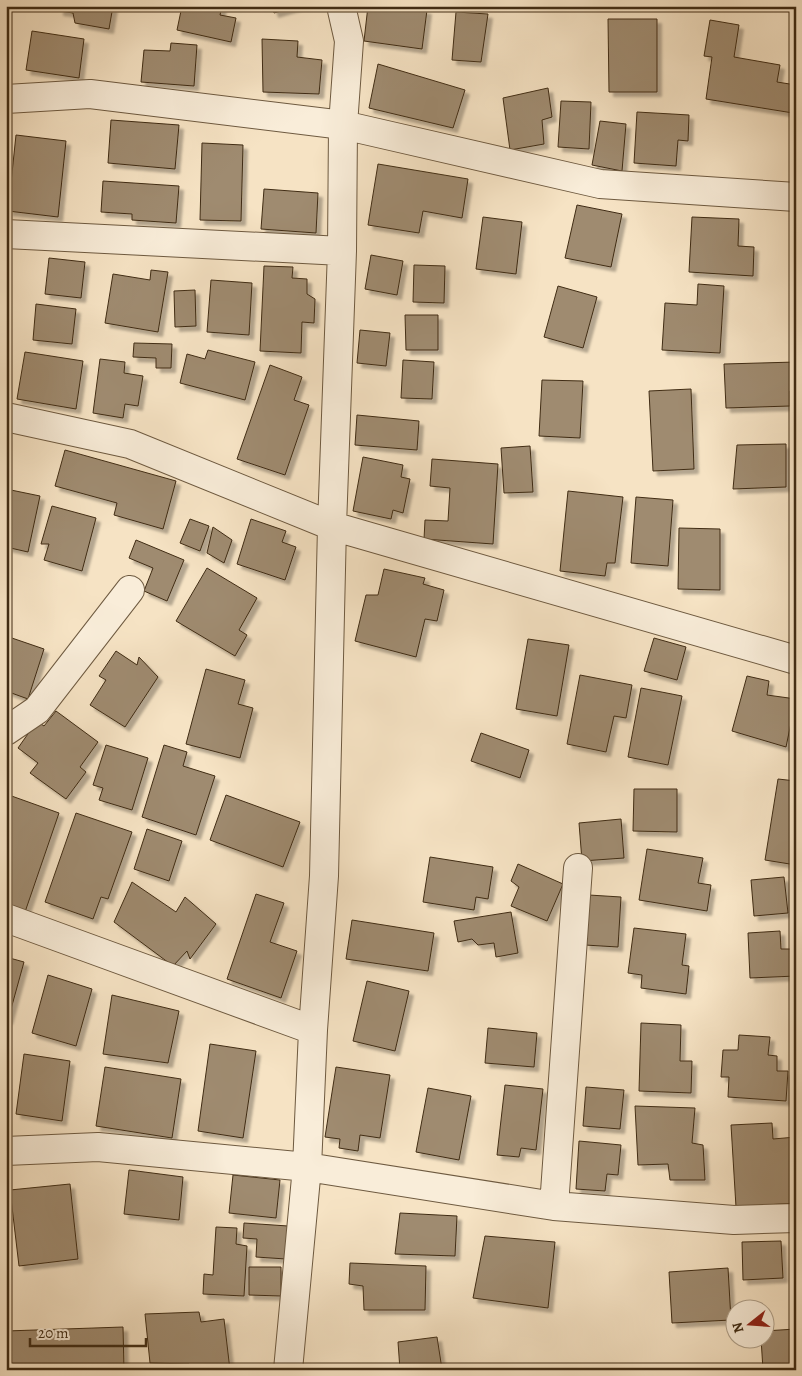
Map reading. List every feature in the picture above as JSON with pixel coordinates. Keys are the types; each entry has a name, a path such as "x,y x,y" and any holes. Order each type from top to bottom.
{"street":[{"path":"288,1370 307,1167 313,1030 324,876 332,526 342,251 343,124 349,40 341,6"},
{"path":"6,99 90,94 343,124 600,184 796,197"},
{"path":"6,234 342,251"},
{"path":"6,417 130,444 332,526 796,660"},
{"path":"6,731 37,710 130,590"},
{"path":"554,1206 578,868"},
{"path":"6,918 313,1030"},
{"path":"6,1151 98,1147 307,1167 554,1206 734,1220 796,1218"}],"building":[{"path":"59,6 113,6 109,29 75,23 73,13 59,11"},
{"path":"182,6 222,6 220,15 236,18 231,42 177,30"},
{"path":"272,6 298,6 274,13"},
{"path":"368,6 400,6 427,10 422,49 364,41"},
{"path":"456,12 488,14 481,62 452,60"},
{"path":"608,19 657,19 657,92 609,92"},
{"path":"710,20 739,25 734,57 780,65 777,82 796,85 793,113 706,99 712,57 704,56"},
{"path":"32,31 84,39 79,78 26,70"},
{"path":"262,39 298,41 297,57 322,60 319,94 263,92"},
{"path":"171,43 197,45 194,86 141,82 144,50 170,51"},
{"path":"378,64 465,90 453,128 369,108"},
{"path":"548,88 552,117 542,120 544,144 510,150 503,98"},
{"path":"561,101 591,102 589,149 558,147"},
{"path":"637,112 689,115 688,141 678,140 676,166 634,163"},
{"path":"111,120 179,125 175,169 108,163"},
{"path":"600,121 626,124 622,171 592,165"},
{"path":"16,135 66,141 58,217 8,211"},
{"path":"202,143 243,145 241,221 200,220"},
{"path":"378,164 468,179 462,218 423,211 419,233 368,225"},
{"path":"103,181 179,186 176,223 132,220 132,214 101,212"},
{"path":"264,189 318,193 316,233 261,229"},
{"path":"577,205 622,214 611,267 565,258"},
{"path":"483,217 522,222 516,274 476,269"},
{"path":"692,217 739,219 738,246 754,247 753,276 689,272"},
{"path":"371,255 403,261 397,295 365,289"},
{"path":"49,258 85,262 81,298 45,294"},
{"path":"414,265 445,266 444,303 413,302"},
{"path":"264,266 293,267 292,278 307,279 307,294 315,299 314,323 302,322 301,353 260,351"},
{"path":"151,270 168,272 158,332 105,323 113,274 150,280"},
{"path":"211,280 252,283 249,335 207,332"},
{"path":"698,284 724,286 720,353 662,350 665,303 697,305"},
{"path":"558,286 597,297 583,348 544,337"},
{"path":"195,290 196,326 175,327 174,291"},
{"path":"36,304 76,309 72,344 33,340"},
{"path":"405,315 438,315 438,350 406,350"},
{"path":"360,330 390,333 386,366 357,363"},
{"path":"134,343 172,344 171,368 156,368 156,358 133,357"},
{"path":"208,350 255,362 245,400 180,383 187,354 205,359"},
{"path":"25,352 83,361 76,409 17,399"},
{"path":"100,359 125,362 124,373 143,376 138,406 125,404 123,418 93,413"},
{"path":"403,360 434,362 432,399 401,398"},
{"path":"796,362 796,391 790,391 790,406 726,408 724,364"},
{"path":"270,365 302,377 294,400 309,405 285,475 237,459"},
{"path":"542,380 583,381 580,438 539,436"},
{"path":"691,389 694,469 653,471 649,391"},
{"path":"357,415 419,421 417,450 355,445"},
{"path":"786,444 786,487 733,489 737,445"},
{"path":"530,446 533,492 504,493 501,448"},
{"path":"65,450 176,481 163,529 114,515 117,503 55,486"},
{"path":"363,457 403,465 401,477 410,479 403,513 393,510 391,519 353,511"},
{"path":"432,459 498,464 493,544 424,539 425,520 448,521 450,488 430,486"},
{"path":"6,489 40,496 28,552 6,547"},
{"path":"568,491 623,497 615,563 607,563 605,576 560,571"},
{"path":"636,497 673,500 668,566 631,563"},
{"path":"52,506 96,518 82,571 44,560 49,544 41,544"},
{"path":"190,519 209,526 200,551 180,543"},
{"path":"251,519 286,531 282,542 296,547 285,580 237,564"},
{"path":"213,527 232,540 224,563 207,553"},
{"path":"679,528 720,529 720,590 678,589"},
{"path":"136,540 184,560 167,601 144,591 153,568 129,558"},
{"path":"207,568 257,598 239,630 247,635 235,656 176,621"},
{"path":"384,569 425,578 423,584 444,590 437,621 425,619 416,657 355,641 366,595 378,595"},
{"path":"6,636 44,649 28,699 6,691"},
{"path":"654,638 686,647 677,680 644,671"},
{"path":"528,639 569,645 557,716 516,709"},
{"path":"116,651 137,665 139,657 158,677 125,727 90,705 106,680 99,676"},
{"path":"206,669 245,680 238,704 253,708 240,758 186,744"},
{"path":"580,675 632,685 626,718 614,716 606,752 567,744"},
{"path":"747,676 769,681 767,695 796,699 786,747 732,731"},
{"path":"641,688 682,696 668,765 628,757"},
{"path":"56,711 98,742 80,767 86,772 66,799 30,773 38,763 18,748 37,721 44,726"},
{"path":"481,733 529,750 520,778 471,761"},
{"path":"106,745 148,758 132,810 99,800 103,788 93,785"},
{"path":"164,745 187,752 183,766 215,776 196,835 142,817"},
{"path":"778,779 796,781 796,865 765,860"},
{"path":"634,789 677,789 677,832 633,831"},
{"path":"6,794 59,813 24,915 6,909"},
{"path":"226,795 300,822 283,867 210,840"},
{"path":"76,813 132,832 108,899 101,897 93,919 45,902"},
{"path":"621,819 624,858 582,861 579,823"},
{"path":"147,829 182,841 169,881 134,869"},
{"path":"647,849 703,858 698,883 711,885 707,911 639,900"},
{"path":"430,857 493,867 488,899 476,897 474,910 423,902"},
{"path":"518,864 563,884 547,921 511,906 519,887 511,881"},
{"path":"784,877 788,913 754,916 751,880"},
{"path":"132,882 176,912 185,897 216,924 190,959 187,951 173,966 114,922"},
{"path":"256,894 284,903 270,942 297,951 281,998 227,979"},
{"path":"589,895 621,897 618,947 585,945"},
{"path":"511,912 518,953 496,957 494,943 478,945 472,939 458,942 454,921"},
{"path":"352,920 434,933 428,971 346,959"},
{"path":"634,928 686,934 682,965 689,966 686,994 641,988 642,975 628,973"},
{"path":"780,931 781,949 796,949 796,976 750,978 748,933"},
{"path":"6,957 24,962 8,1020 6,1019"},
{"path":"48,975 92,989 76,1046 32,1033"},
{"path":"367,981 409,991 395,1051 353,1041"},
{"path":"112,995 179,1011 168,1063 103,1054"},
{"path":"641,1023 681,1025 680,1061 692,1061 691,1093 639,1091"},
{"path":"488,1028 537,1033 534,1067 485,1063"},
{"path":"739,1035 770,1037 768,1055 777,1056 777,1071 788,1071 786,1101 728,1097 729,1077 721,1077 723,1050 738,1050"},
{"path":"210,1044 256,1051 243,1138 198,1131"},
{"path":"24,1054 70,1061 62,1121 16,1114"},
{"path":"105,1067 181,1079 172,1138 96,1126"},
{"path":"336,1067 390,1075 380,1138 360,1135 358,1151 339,1148 340,1139 325,1137"},
{"path":"505,1085 543,1089 536,1150 521,1148 519,1157 497,1155"},
{"path":"586,1087 624,1090 620,1129 583,1126"},
{"path":"428,1088 471,1096 459,1160 416,1152"},
{"path":"635,1106 695,1108 692,1143 703,1145 705,1180 670,1180 668,1164 638,1165"},
{"path":"772,1123 773,1139 796,1137 796,1203 736,1207 731,1125"},
{"path":"579,1141 621,1145 618,1175 607,1174 605,1191 576,1189"},
{"path":"129,1170 183,1177 179,1220 124,1214"},
{"path":"233,1175 280,1180 276,1218 229,1213"},
{"path":"70,1184 78,1259 19,1266 10,1190"},
{"path":"400,1213 457,1216 455,1256 395,1254"},
{"path":"244,1223 288,1226 286,1259 256,1257 257,1239 243,1238"},
{"path":"216,1227 237,1228 236,1244 247,1246 244,1296 203,1294 204,1274 213,1275"},
{"path":"485,1236 555,1242 548,1308 473,1298"},
{"path":"781,1241 783,1278 743,1280 742,1242"},
{"path":"350,1263 426,1266 425,1310 364,1310 363,1286 349,1284"},
{"path":"249,1267 281,1267 281,1296 249,1295"},
{"path":"728,1268 730,1298 724,1298 724,1320 672,1323 669,1272"},
{"path":"199,1312 201,1322 224,1319 230,1370 189,1370 189,1364 150,1363 145,1314"},
{"path":"123,1327 124,1370 6,1370 6,1331"},
{"path":"796,1329 796,1370 763,1370 762,1348 774,1348 774,1330"},
{"path":"437,1337 442,1369 463,1368 463,1370 400,1370 398,1342"}]}
